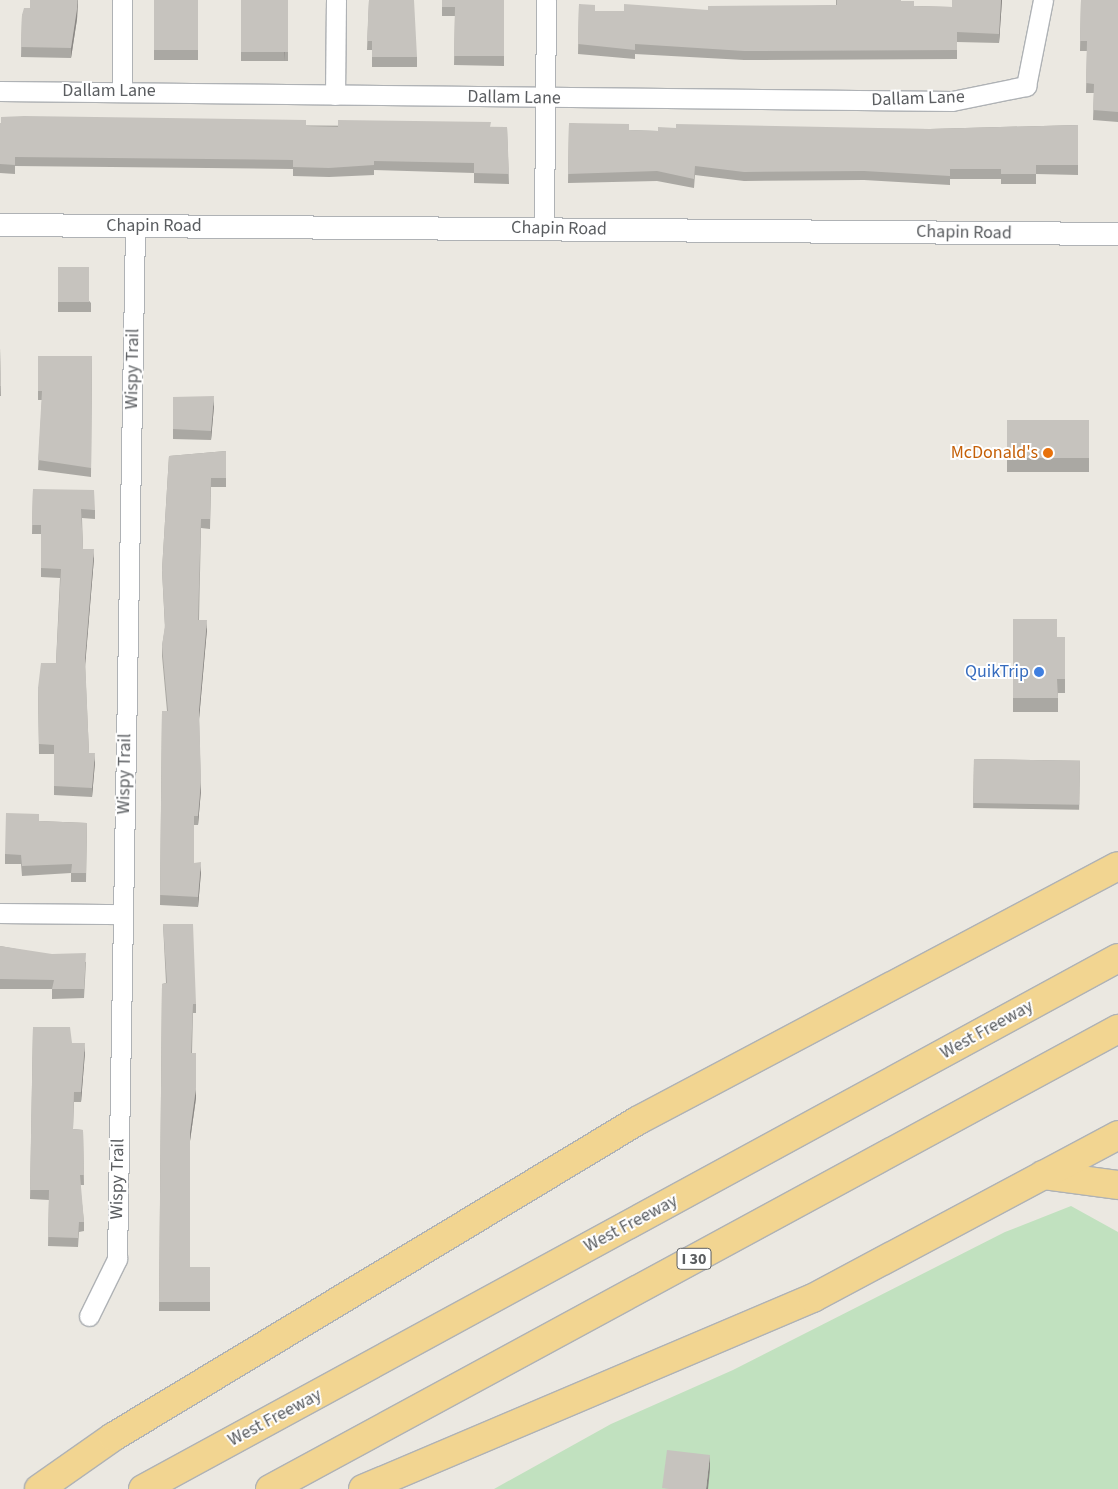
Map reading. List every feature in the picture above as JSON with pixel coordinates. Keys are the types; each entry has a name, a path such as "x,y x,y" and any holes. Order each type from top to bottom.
{"highway":[{"path":"39,1489 113,1437 637,1121 1118,866"},
{"name":"West Freeway","path":"143,1489 1118,958"},
{"name":"I 30","path":"270,1489 1118,1029"},
{"path":"363,1489 814,1298 1118,1134"},
{"path":"1043,1175 1118,1185"}],"street":[{"path":"122,0 122,91"},
{"path":"335,95 336,0"},
{"path":"544,228 546,0"},
{"name":"Dallam Lane","path":"0,91 952,102 1026,86 1043,0"},
{"name":"Chapin Road","path":"0,225 1118,234"},
{"name":"Wispy Trail","path":"89,1316 116,1259 135,226"},
{"path":"0,913 123,914"}],"green space":[{"path":"1071,1206 1118,1232 1118,1489 494,1489 611,1424 733,1370 1005,1232"}],"building":[{"path":"30,0 77,0 71,48 21,47 22,15 24,8 30,8"},
{"path":"154,0 198,0 198,50 154,50"},
{"path":"241,0 288,0 288,52 241,52"},
{"path":"369,0 414,0 417,57 372,57 372,41 367,41"},
{"path":"442,0 504,0 504,56 454,56 455,7 442,7"},
{"path":"837,0 901,0 914,1 914,6 952,7 952,0 1001,0 999,34 957,32 957,50 744,51 635,44 635,50 578,44 579,4 595,5 595,11 624,11 624,4 708,10 708,6 837,5"},
{"path":"1081,0 1118,0 1118,112 1093,110 1094,84 1086,83 1087,41 1080,41"},
{"path":"1,117 306,120 306,126 338,127 338,120 491,122 490,127 507,127 509,174 474,173 474,163 374,161 374,165 329,168 293,167 293,160 15,157 15,165 0,164"},
{"path":"569,123 629,124 629,130 658,131 658,127 676,128 676,124 930,129 1078,125 1078,165 1036,165 1036,174 1001,174 1001,169 950,169 950,176 864,171 744,172 695,166 694,179 657,171 568,174"},
{"path":"58,267 89,267 89,302 58,302"},
{"path":"0,348 1,386 0,386"},
{"path":"38,356 92,356 91,468 38,460 42,391 38,391"},
{"path":"214,396 211,431 173,429 173,397"},
{"name":"McDonald's","path":"1007,420 1089,420 1089,458 1007,458"},
{"path":"226,451 226,478 211,478 210,519 201,519 198,620 207,620 199,710 201,781 198,816 194,816 194,863 201,862 198,897 160,895 162,711 168,711 162,646 165,625 162,570 169,456"},
{"path":"33,489 94,490 95,510 81,509 83,549 94,549 85,658 89,753 95,753 92,788 54,786 54,745 39,744 38,688 41,663 56,663 61,569 41,568 41,525 32,525"},
{"name":"QuikTrip","path":"1013,619 1057,619 1057,637 1065,637 1065,679 1057,679 1058,698 1013,698"},
{"path":"974,759 1080,761 1079,805 973,803"},
{"path":"6,813 39,814 39,821 87,823 86,873 71,873 72,864 22,866 21,855 5,854"},
{"path":"163,924 193,924 196,1004 193,1004 191,1053 196,1053 196,1088 190,1132 190,1267 210,1267 210,1302 159,1302 162,984 167,983"},
{"path":"0,946 52,954 86,953 84,989 52,989 54,980 0,979"},
{"path":"33,1027 70,1027 72,1043 85,1043 81,1092 74,1092 73,1129 83,1130 84,1175 80,1175 84,1222 79,1222 78,1238 48,1237 49,1190 30,1190"},
{"path":"667,1450 710,1455 706,1489 662,1488"}],"place":[{"name":"McDonald's","path":"1048,453"},
{"name":"QuikTrip","path":"1039,672"}]}
